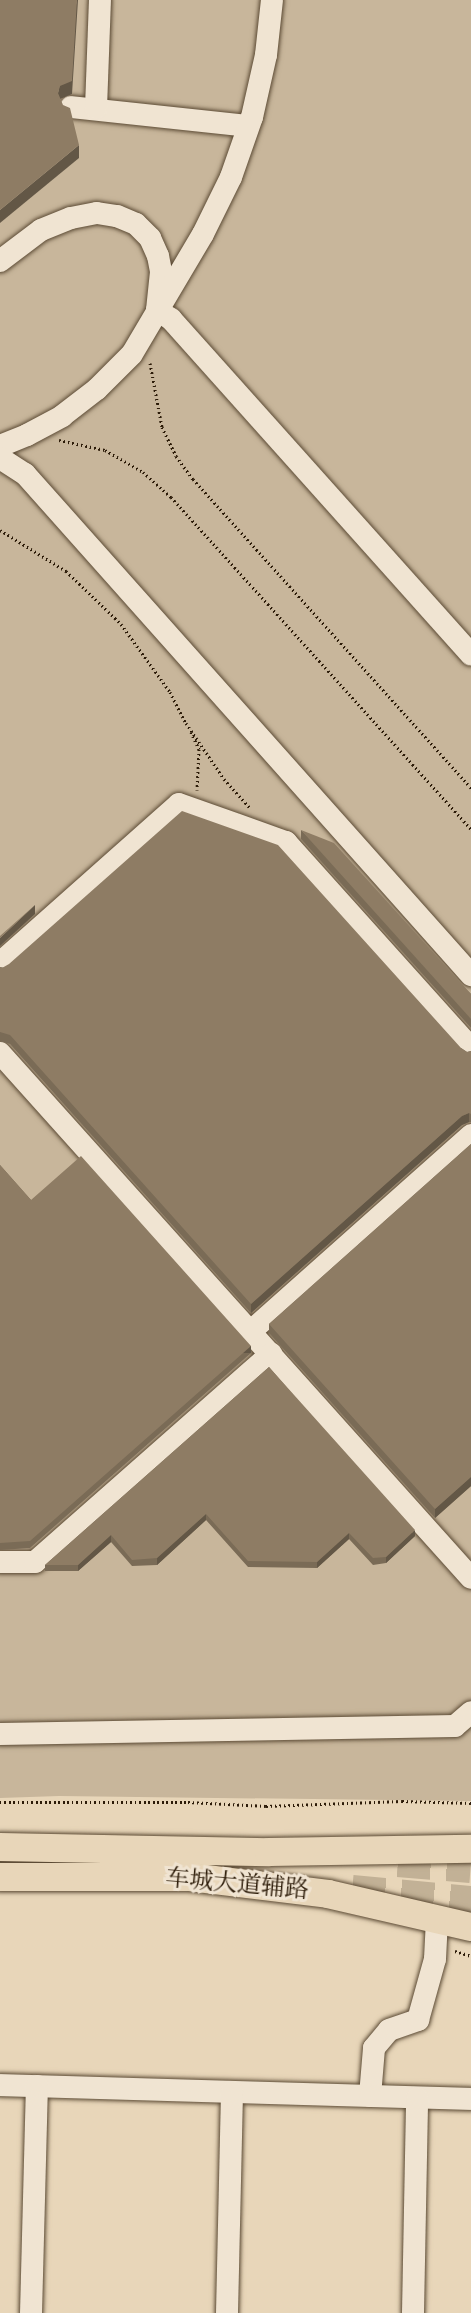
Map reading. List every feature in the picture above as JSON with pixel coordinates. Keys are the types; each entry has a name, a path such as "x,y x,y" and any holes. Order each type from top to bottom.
{"main road":[{"name":"车城大道辅路","path":"0,1847 268,1852 471,1849"},
{"name":"车城大道辅路","path":"0,1877 190,1877 328,1894 471,1926"}],"street":[{"path":"96,108 100,0"},
{"path":"272,0 266,55 249,126 231,177 203,234 132,354 97,389 62,416 27,435 1,458 25,474 471,975"},
{"path":"71,107 249,126"},
{"path":"0,261 41,230 71,218 97,213 117,216 136,224 150,238 158,256 161,272 157,310"},
{"path":"157,310 171,319 471,655"},
{"path":"0,437 27,435"},
{"path":"0,963 179,804 286,842 471,1048"},
{"path":"0,1053 471,1578"},
{"path":"250,1332 471,1135"},
{"path":"0,1562 35,1562 271,1354"},
{"path":"0,1734 455,1726 471,1712"},
{"path":"370,2096 374,2048 388,2030 418,2019 435,1959 437,1919"},
{"path":"0,2085 471,2099"},
{"path":"31,2313 37,2086"},
{"path":"227,2313 232,2092"},
{"path":"413,2313 417,2098"}],"path":[{"path":"150,362 155,400 162,427 176,456 193,479 471,788"},
{"path":"27,435 105,450 143,472 171,497 471,829"},
{"path":"0,530 66,571 99,601 146,656 170,692 199,748 199,784 194,797"},
{"path":"186,723 224,779 256,813"},
{"path":"0,1802 188,1802 266,1806 402,1801 471,1803"}],"shaded area":[{"path":"0,0 471,0 471,1801 59,1796 0,1798"}],"building":[{"path":"0,0 77,0 72,81 60,86 58,93 63,105 70,108 79,145 0,210"},
{"path":"182,811 278,845 461,1048 467,1052 471,1051 471,1114 462,1116 251,1304 10,1035 0,1032 0,967 9,964"},
{"path":"301,830 334,843 471,994 471,1019"},
{"path":"35,905 0,938 0,936"},
{"path":"471,1144 471,1477 435,1509 269,1324"},
{"path":"81,1156 251,1346 30,1541 0,1543 0,1165 31,1200"},
{"path":"269,1367 415,1530 386,1557 373,1558 349,1533 317,1562 248,1561 206,1514 157,1558 132,1560 111,1535 78,1565 45,1565"}],"tunnel":[{"path":"398,1860 471,1866"},
{"path":"352,1891 471,1902"}]}
